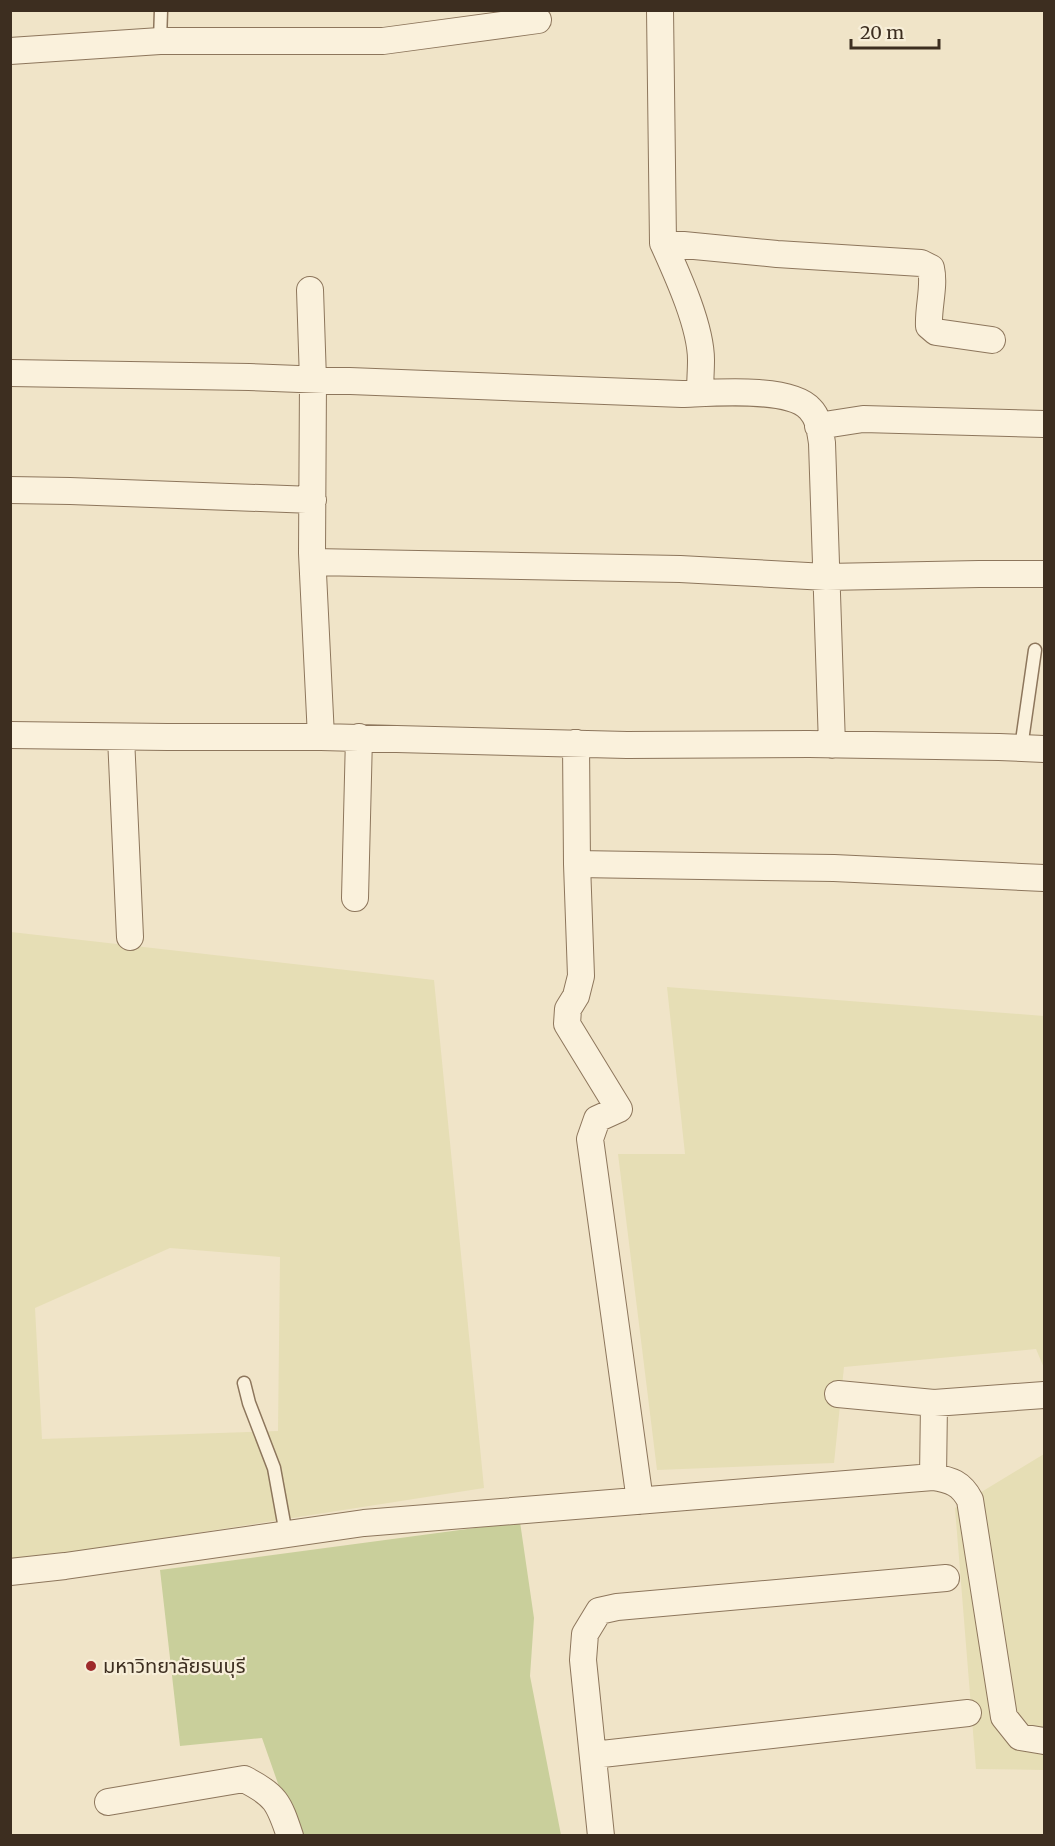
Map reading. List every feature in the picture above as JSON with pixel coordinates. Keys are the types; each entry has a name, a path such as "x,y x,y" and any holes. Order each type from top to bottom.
{"street":[{"path":"660,10 663,243 694,321 701,358 700,393"},
{"path":"10,51 159,41 383,41 538,20"},
{"path":"663,243 777,254 921,263 931,268 932,275 929,327 936,332 992,340"},
{"path":"309,290 314,380 313,562 321,737"},
{"path":"10,373 249,377 700,393 746,392 790,397 809,407 817,419 822,444 832,745"},
{"path":"818,426 862,419 1044,424"},
{"path":"10,490 70,490 313,500"},
{"path":"313,562 680,569 826,577 1044,574"},
{"path":"10,735 359,737 576,743 1033,749"},
{"path":"121,737 130,937"},
{"path":"355,897 359,737"},
{"path":"576,743 581,975 576,996 568,1009 567,1024 619,1109 597,1119 590,1139 640,1501"},
{"path":"577,864 834,868 1044,878"},
{"path":"838,1394 934,1403 1044,1395"},
{"path":"933,1478 934,1403"},
{"path":"10,1572 364,1523 933,1478 946,1479 957,1484 970,1500 1004,1717 1020,1737 1044,1741"},
{"path":"602,1836 583,1660 585,1634 599,1611 616,1607 946,1578"},
{"path":"592,1755 968,1713"},
{"path":"108,1802 244,1779 262,1788 280,1805 290,1836"}],"lane":[{"path":"159,41 161,10"},
{"path":"1033,749 1035,650"},
{"path":"244,1383 249,1403 274,1468 286,1534"}],"shaded area":[{"path":"11,932 434,980 484,1488 11,1562","holes":["170,1248 280,1257 278,1431 42,1439 35,1308"]},
{"path":"667,987 1044,1016 1044,1368 1036,1349 844,1367 834,1463 657,1470 618,1154 685,1154"},
{"path":"1044,1454 1044,1770 976,1769 955,1508"}],"green space":[{"path":"520,1522 534,1618 530,1676 561,1835 296,1835 262,1738 180,1746 160,1570"}],"place":[{"name":"มหาวิทยาลัยธนบุรี","path":"91,1666"}]}
